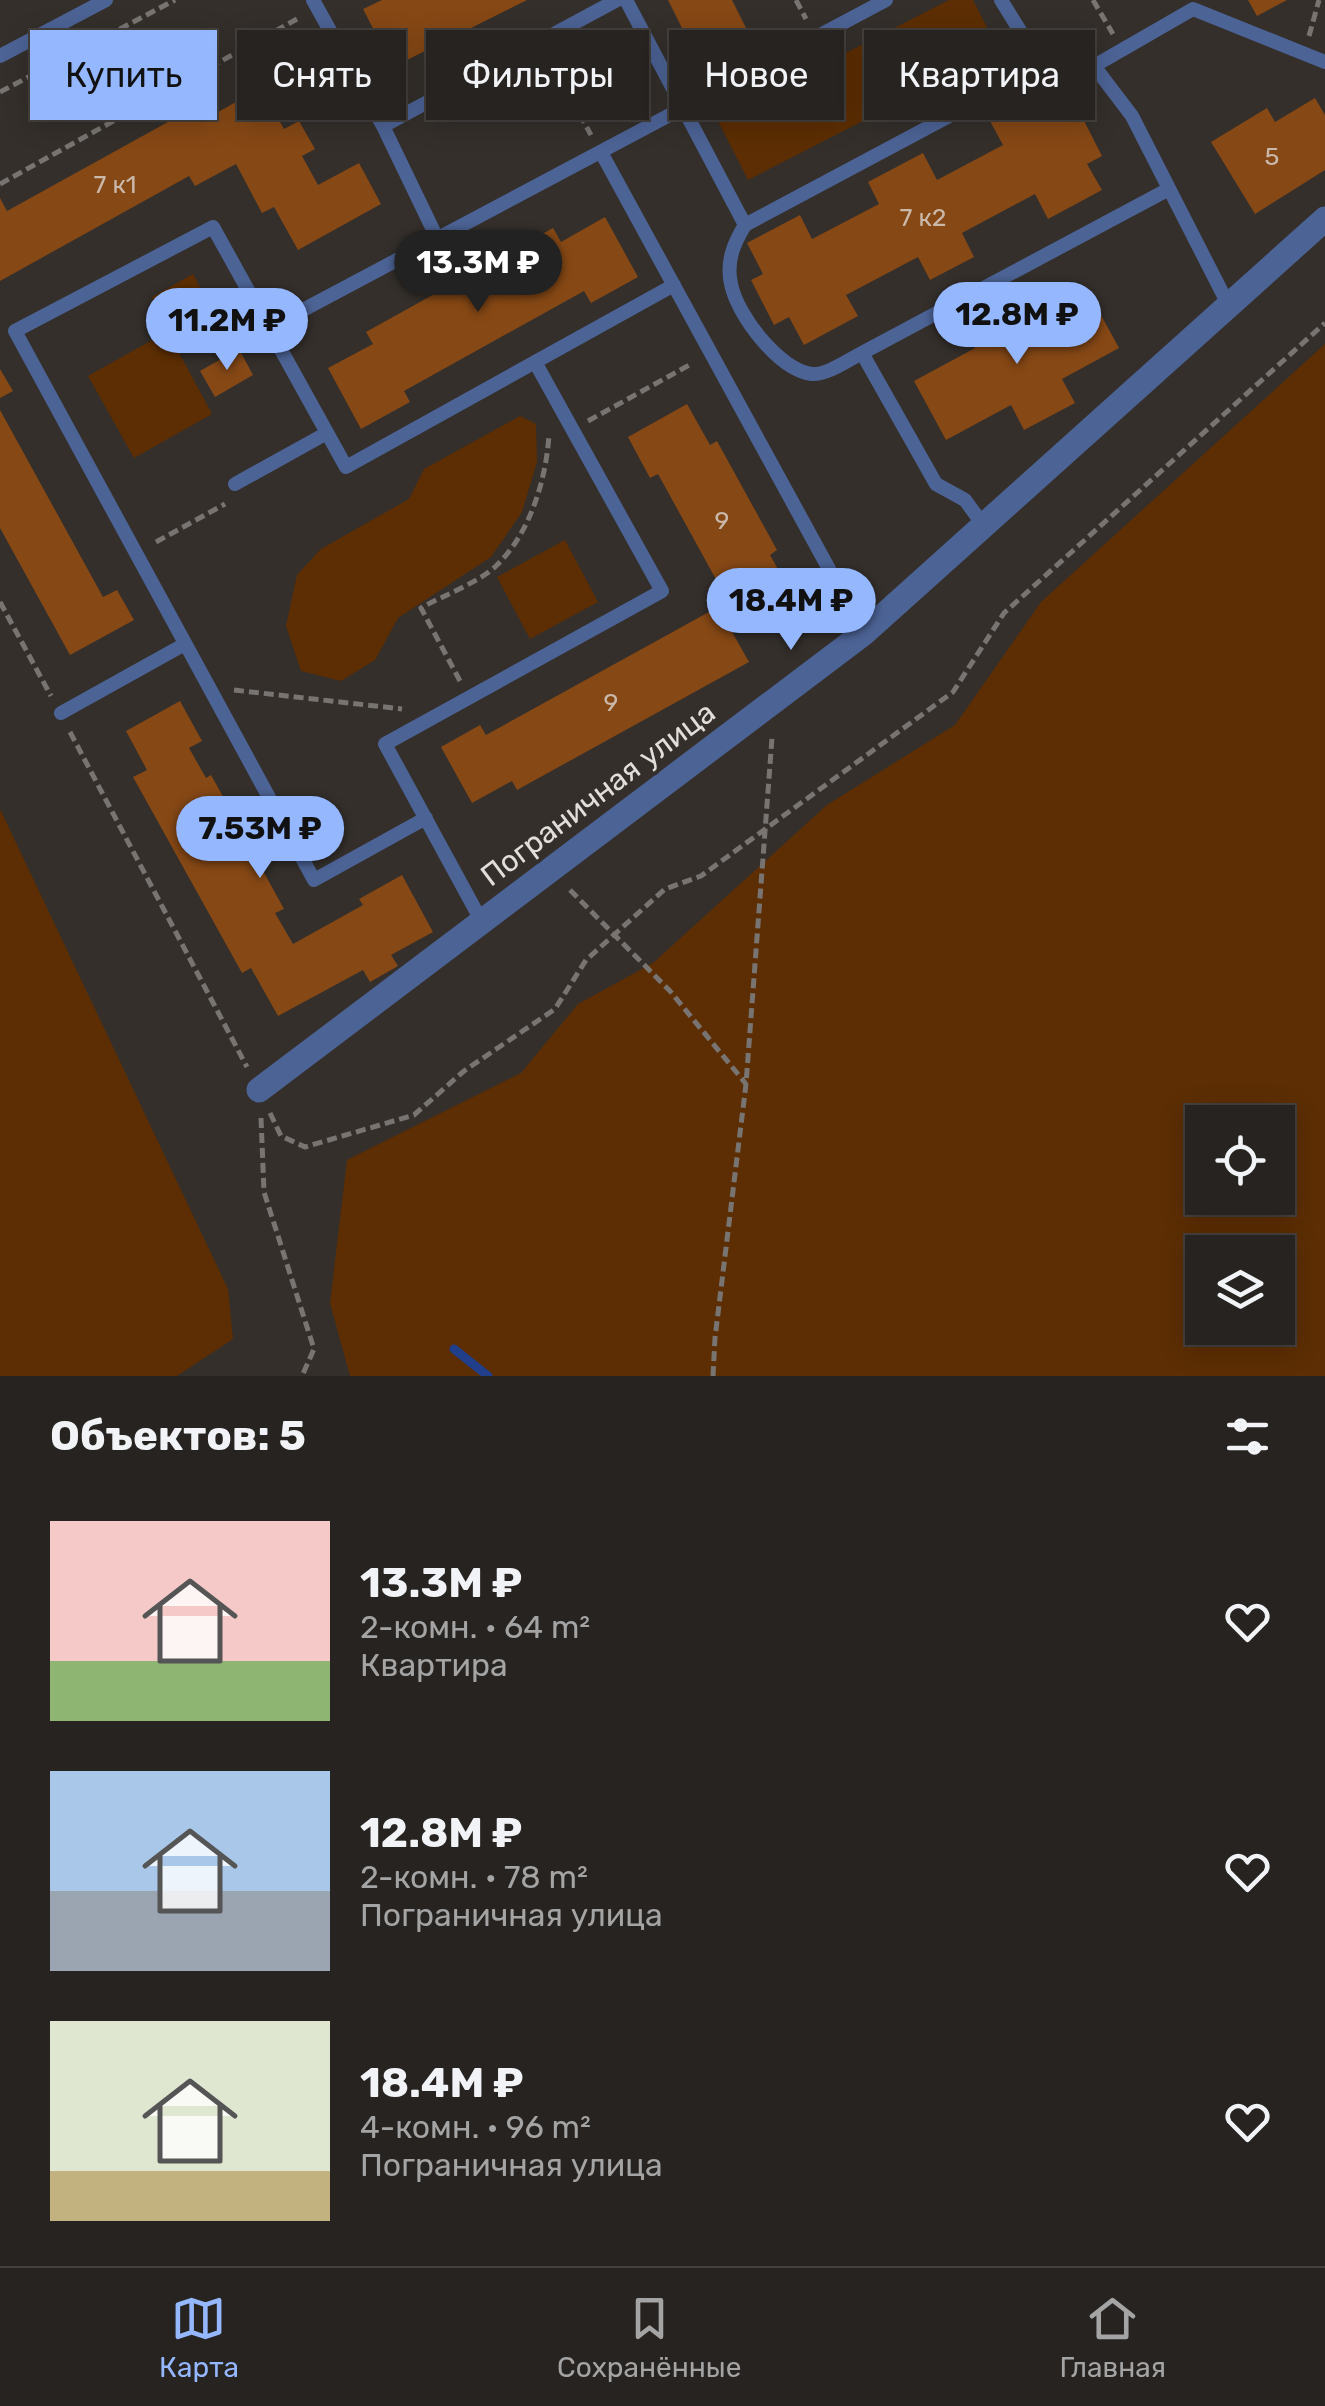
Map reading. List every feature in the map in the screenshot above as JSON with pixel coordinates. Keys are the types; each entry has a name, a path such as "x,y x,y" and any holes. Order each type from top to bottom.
{"street":[{"name":"Пограничная улица","path":"259,1090 864,633 1325,219"}],"lane":[{"path":"0,56 106,0"},
{"path":"561,30 617,0"},
{"path":"626,0 669,79"},
{"path":"829,30 886,0"},
{"path":"1002,0 1020,30"},
{"path":"315,4 384,126 437,238"},
{"path":"1095,65 1193,9 1325,62"},
{"path":"1095,67 1132,116 1229,306"},
{"path":"384,126 426,103"},
{"path":"269,328 669,116"},
{"path":"691,120 745,224"},
{"path":"941,120 745,224 731,248 731,286 756,335 796,370 817,375 1169,190"},
{"path":"602,154 864,633"},
{"path":"426,818 314,880 15,331 214,227 346,467 674,286"},
{"path":"862,353 936,484 965,500 984,526"},
{"path":"482,922 385,744 662,591 535,362"},
{"path":"235,484 327,433"},
{"path":"60,714 185,644"}],"path":[{"path":"0,92 174,0"},
{"path":"1094,0 1122,50"},
{"path":"1303,53 1320,0"},
{"path":"0,184 315,4"},
{"path":"583,120 602,154"},
{"path":"0,602 281,1136 305,1147 414,1115 464,1071 555,1010 586,960 665,889 701,876 953,692 1004,613 1325,322"},
{"path":"572,430 711,353"},
{"path":"468,697 421,608 496,567 522,531 541,486 546,455 547,384"},
{"path":"136,553 232,500 235,484"},
{"path":"209,688 440,713"},
{"path":"714,1376 715,1338 746,1084 776,700"},
{"path":"550,870 670,991 746,1084"},
{"path":"259,1090 264,1192 314,1350 302,1376"}],"shaded area":[{"path":"949,0 973,0 988,30 891,30"},
{"path":"864,44 865,120 748,180 718,120 844,120 844,54"},
{"path":"193,274 220,324 177,349 212,414 134,458 88,376 170,330 152,297"},
{"path":"1325,344 1325,1376 350,1376 330,1303 347,1160 521,1073 578,1004 653,963 827,805 955,725 1041,602"},
{"path":"520,416 536,424 537,462 522,512 491,557 398,618 375,660 341,681 301,671 286,626 297,575 321,549 409,499 424,469"},
{"path":"565,540 598,602 530,639 497,577"},
{"path":"0,809 228,1289 233,1339 177,1376 0,1376"}],"building":[{"path":"382,0 527,0 467,30 426,30 426,50 406,60 406,30 374,30 363,9"},
{"path":"668,0 732,0 747,30 683,30"},
{"path":"1248,0 1287,0 1257,16"},
{"path":"1315,98 1325,115 1325,170 1255,214 1211,142 1267,108 1275,122"},
{"path":"237,101 237,120 279,120 284,129 299,121 315,149 302,156 318,185 359,163 381,204 298,250 274,207 262,213 236,164 195,186 189,176 0,281 0,198 7,211 172,120 217,120 217,113"},
{"path":"1084,120 1102,156 1087,164 1102,190 1048,219 1035,194 962,233 974,257 930,280 918,257 846,295 858,316 804,345 789,317 774,325 751,280 763,274 747,243 800,215 812,239 879,204 868,182 923,153 937,180 1003,145 990,121"},
{"path":"605,217 638,277 591,303 584,291 404,391 410,402 361,429 328,368 373,344 366,332 553,228 561,242"},
{"path":"1089,293 1119,348 1062,379 1075,403 1024,430 1011,405 946,440 914,381 975,348 966,331 1012,306 1023,328"},
{"path":"239,349 253,375 215,397 200,371"},
{"path":"0,369 13,391 0,398"},
{"path":"687,404 710,445 717,441 777,550 770,555 789,589 727,623 749,662 517,790 512,781 472,803 441,747 480,725 486,735 718,607 708,589 718,583 658,474 650,478 628,437"},
{"path":"0,410 103,597 117,590 134,620 70,655 0,528"},
{"path":"180,701 202,741 189,748 206,778 211,775 240,827 232,832 249,863 256,858 284,909 275,913 293,944 363,905 359,899 402,875 433,932 391,955 398,966 370,982 363,970 278,1016 251,968 242,973 133,777 147,770 126,731"}],"waterway":[{"path":"454,1349 488,1376"}]}
